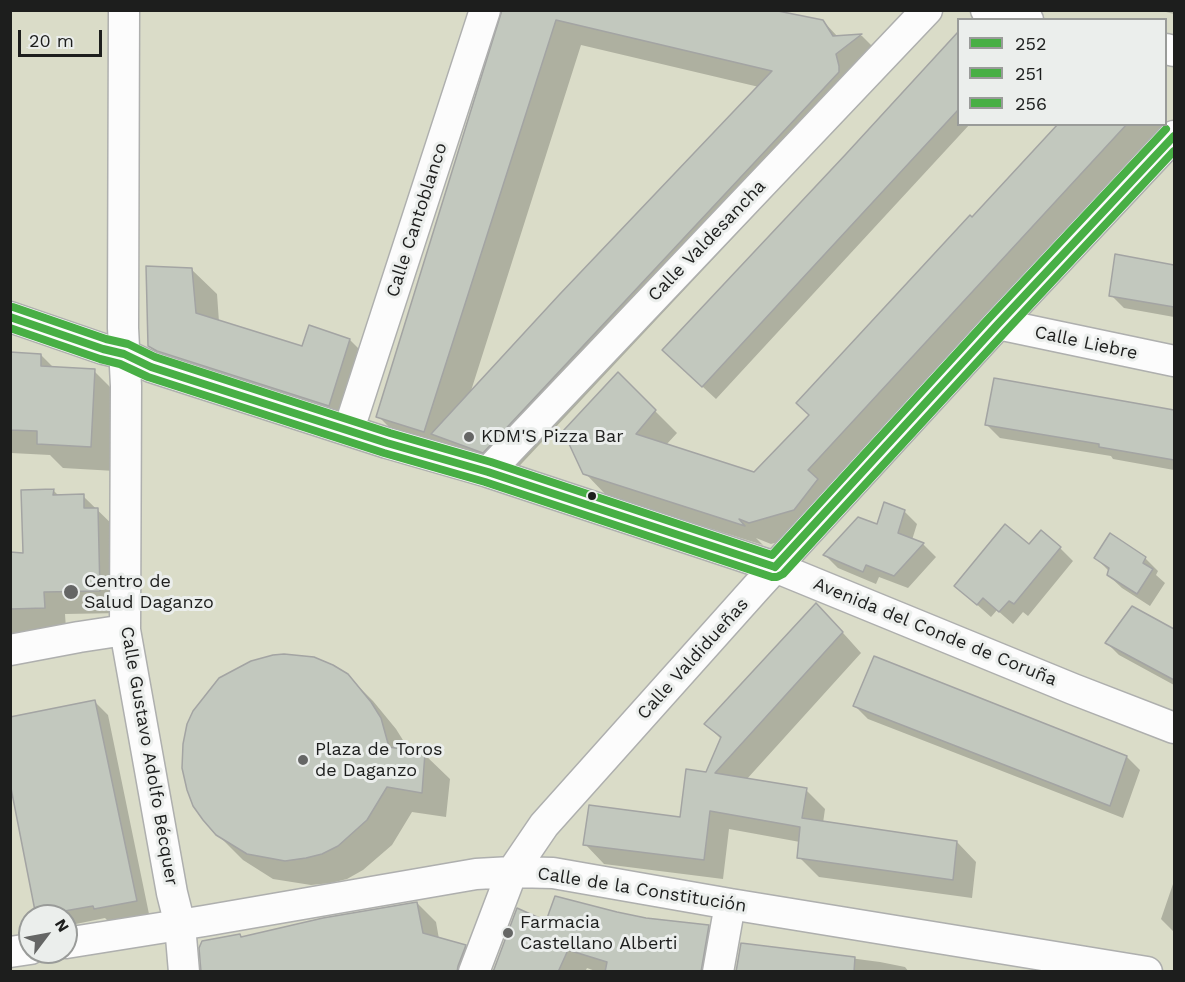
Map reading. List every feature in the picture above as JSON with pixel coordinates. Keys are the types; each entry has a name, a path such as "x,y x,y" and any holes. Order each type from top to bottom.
{"street":[{"name":"Calle Gustavo Adolfo Bécquer","path":"124,10 125,630 170,882 180,925 184,972"},
{"name":"Calle Cantoblanco","path":"349,429 485,10"},
{"name":"Calle Valdesancha","path":"488,472 927,10"},
{"path":"986,10 1020,18"},
{"name":"Calle Valdidueñas","path":"474,972 512,872 544,825 775,567 1174,136"},
{"name":"Avenida del Conde de Coruña","path":"10,317 124,354 152,367 398,446 488,472 775,567 1174,728"},
{"name":"Calle Liebre","path":"998,324 1174,361"},
{"path":"10,650 125,630"},
{"name":"Calle de la Constitución","path":"78,942 476,874 553,873 1147,972"},
{"path":"718,972 730,904"}],"green space":[{"path":"10,11 1174,11 1174,971 11,971"}],"building":[{"path":"502,10 773,10 823,20 833,36 862,34 836,54 839,72 483,453 431,434 559,295 772,71 556,20 424,432 376,417"},
{"path":"957,33 957,111 702,387 662,350"},
{"path":"1056,126 1125,126 808,470 818,479 794,510 749,523 739,519 745,526 583,474 563,431 618,372 656,410 636,434 754,472 809,415 796,403 970,215 972,217"},
{"path":"1115,254 1174,265 1174,307 1109,296"},
{"path":"146,266 192,268 196,313 302,346 309,325 350,339 329,406 157,351 148,346"},
{"path":"10,352 41,354 41,366 95,369 91,447 37,444 37,431 10,430"},
{"path":"994,378 1174,410 1174,460 1099,447 1099,444 985,425"},
{"name":"Centro de Salud Daganzo","path":"54,489 53,495 84,494 84,508 98,508 100,591 44,592 45,608 10,609 10,552 23,553 21,490"},
{"path":"884,502 905,510 898,533 924,543 894,576 866,565 863,572 823,555 858,517 877,524"},
{"path":"1005,524 1029,544 1041,530 1061,547 1014,604 1009,601 999,612 983,598 977,605 954,586"},
{"path":"1110,533 1146,557 1143,563 1153,569 1137,594 1107,575 1109,568 1094,558"},
{"path":"816,603 843,632 715,773 807,788 802,818 957,841 953,880 797,858 800,827 710,811 704,860 583,845 589,805 680,817 686,769 706,772 721,737 704,724"},
{"path":"1132,606 1174,629 1174,680 1105,643"},
{"name":"Plaza de Toros de Daganzo","path":"284,654 314,657 348,674 381,718 389,747 425,753 422,793 387,787 367,820 338,846 322,854 285,861 247,854 216,835 193,806 182,768 187,724 193,711 219,678 251,661"},
{"path":"874,656 1127,756 1110,806 853,706"},
{"path":"95,700 137,901 94,909 93,906 78,909 78,904 34,904 10,783 10,717"},
{"path":"555,896 646,918 709,925 701,972 605,972 607,962 568,950 558,972 493,972 517,908 546,921"},
{"path":"417,902 423,933 466,945 457,972 201,972 199,948 202,941 240,934 241,937 323,918"},
{"path":"741,943 855,957 854,972 736,972"}],"transit line":[{"name":"256","path":"13,307 106,339 128,344 155,357 390,433 491,462 772,555 1166,129"},
{"name":"252","path":"775,567 1174,136"},
{"name":"251","path":"10,328 120,364 148,377 384,453 485,482 777,577 783,574 1174,151"},
{"name":"252","path":"10,317 124,354 151,367 387,443 488,472 775,567"}],"place":[{"name":"KDM'S Pizza Bar","path":"469,437"},
{"name":"Centro de Salud Daganzo","path":"71,592"},
{"name":"Plaza de Toros de Daganzo","path":"303,760"},
{"name":"Farmacia Castellano Alberti","path":"508,933"}]}
